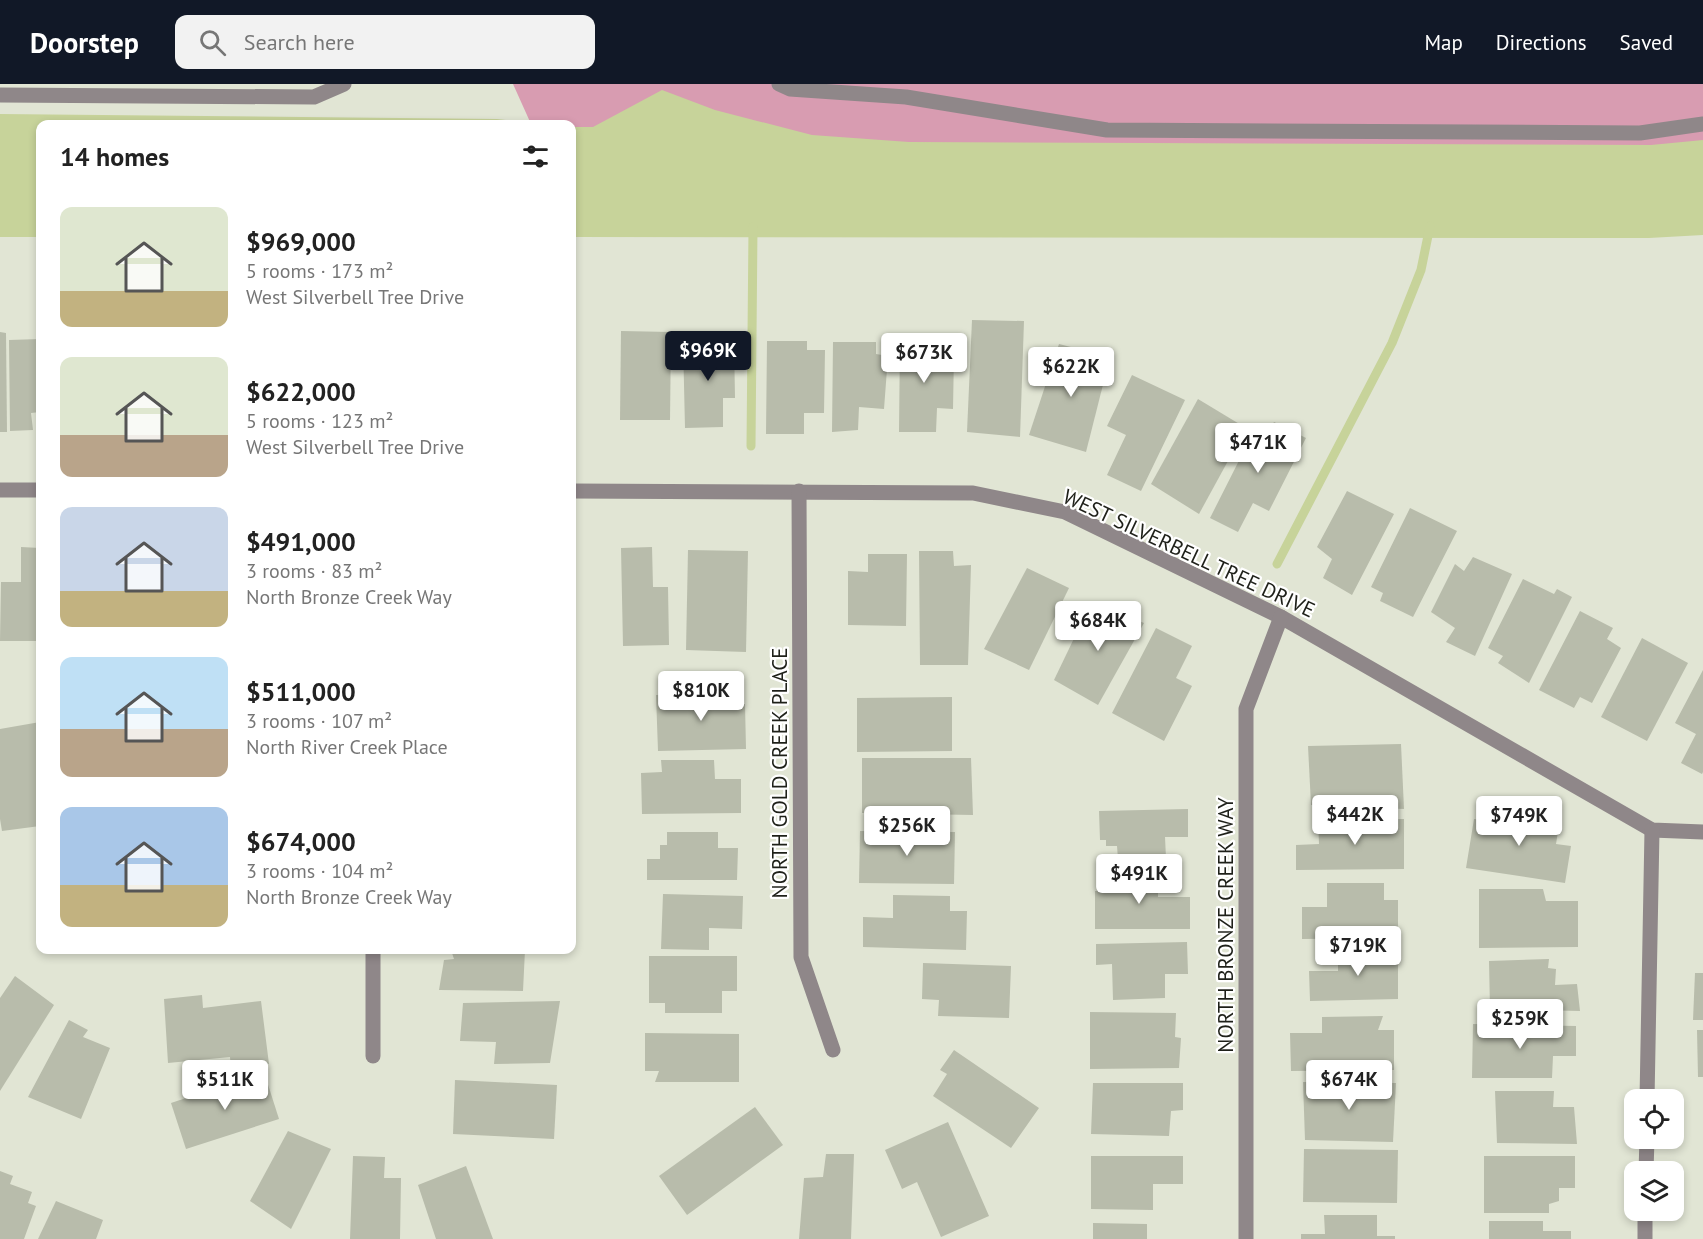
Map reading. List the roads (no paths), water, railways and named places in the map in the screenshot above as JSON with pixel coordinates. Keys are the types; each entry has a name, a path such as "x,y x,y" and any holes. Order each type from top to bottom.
{"street":[{"path":"0,95 314,97 344,84"},
{"path":"779,84 790,89 906,97 1107,129 1640,133 1703,124"},
{"path":"0,490 36,490"},
{"name":"WEST SILVERBELL TREE DRIVE","path":"576,490 973,493 1065,512 1281,617 1652,830 1703,832"},
{"name":"NORTH GOLD CREEK PLACE","path":"799,491 801,957 833,1050"},
{"name":"NORTH BRONZE CREEK WAY","path":"1246,1239 1246,709 1281,617"},
{"path":"1647,1089 1652,830"},
{"path":"373,954 373,1056"},
{"path":"1645,1221 1645,1239"}],"waterway":[{"path":"1277,564 1392,343 1421,270 1430,226"},
{"path":"751,446 753,227"}]}
